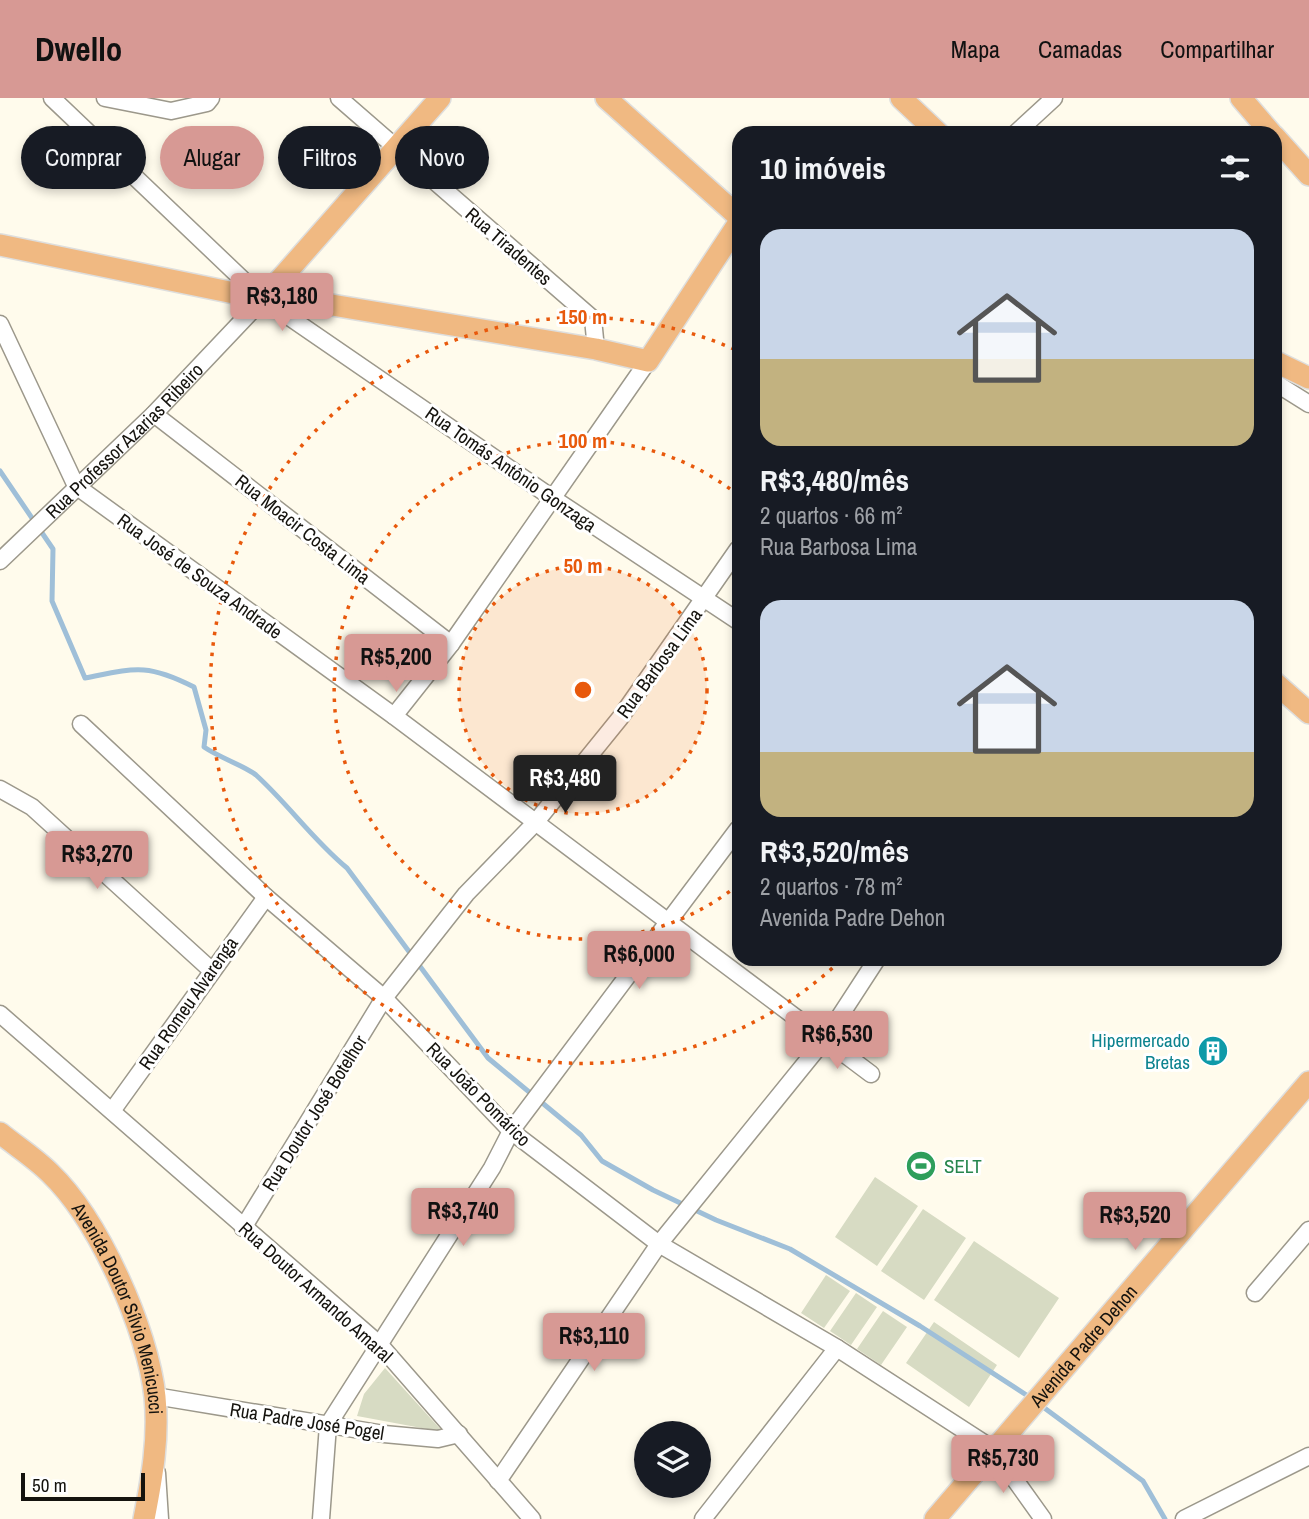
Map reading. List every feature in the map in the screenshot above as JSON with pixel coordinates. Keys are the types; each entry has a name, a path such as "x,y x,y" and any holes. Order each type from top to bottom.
{"main road":[{"name":"Rua Professor Azarias Ribeiro","path":"416,126 440,98"},
{"path":"606,98 732,211"},
{"path":"901,98 931,126"},
{"path":"1241,98 1266,126"},
{"path":"1282,145 1309,175"},
{"name":"Rua Professor Azarias Ribeiro","path":"263,299 395,150"},
{"path":"0,245 263,299 332,305 596,349 648,361 732,234"},
{"path":"1282,365 1309,378"},
{"path":"1282,689 1309,713"},
{"name":"Avenida Padre Dehon","path":"935,1519 1309,1082"},
{"name":"Avenida Doutor Sílvio Menicucci","path":"0,1133 51,1173 100,1238 129,1303 155,1396 156,1454 144,1519"}],"street":[{"name":"Rua Tomás Antônio Gonzaga","path":"52,98 263,299 551,497 732,617"},
{"path":"104,98 171,111 207,103 211,98"},
{"name":"Rua Tiradentes","path":"339,98 395,146"},
{"path":"1024,126 1054,98"},
{"path":"1259,98 1268,126"},
{"name":"Rua Tiradentes","path":"444,189 593,319 596,349"},
{"path":"207,287 223,273 220,259"},
{"name":"Rua Professor Azarias Ribeiro","path":"0,561 6,547 154,414 263,299"},
{"path":"321,337 315,324 318,312 332,305"},
{"name":"Rua José de Souza Andrade","path":"0,324 76,486 394,716 871,1074"},
{"path":"394,716 451,643 648,361"},
{"path":"1282,387 1309,404"},
{"name":"Rua Moacir Costa Lima","path":"154,414 451,643"},
{"name":"Rua Barbosa Lima","path":"384,998 466,894 535,823 620,718 732,558"},
{"name":"Rua João Pomárico","path":"81,724 265,897 384,998 511,1131 659,1244 837,1348 993,1449"},
{"path":"0,789 32,807 211,970"},
{"path":"321,1519 328,1425 492,1168 511,1131 668,921 692,895 732,838"},
{"name":"Rua Romeu Alvarenga","path":"112,1111 265,897"},
{"path":"498,1481 659,1244 825,1039 872,966"},
{"name":"Rua Doutor José Botelhor","path":"243,1227 384,998"},
{"name":"Rua Doutor Armando Amaral","path":"0,1014 380,1345 532,1519"},
{"path":"1255,1293 1309,1230"},
{"path":"703,1519 837,1348"},
{"name":"Rua Padre José Pogel","path":"155,1396 328,1425 438,1439 459,1434"},
{"path":"993,1449 1043,1519"},
{"path":"156,1454 160,1519"},
{"path":"1184,1519 1309,1456"}],"green space":[{"path":"875,1177 918,1206 877,1266 835,1237"},
{"path":"923,1209 966,1238 924,1300 881,1271"},
{"path":"974,1241 1059,1298 1019,1358 934,1300"},
{"path":"826,1275 850,1291 824,1328 801,1313"},
{"path":"856,1293 877,1307 851,1345 830,1331"},
{"path":"883,1311 907,1327 881,1365 857,1349"},
{"path":"934,1322 997,1365 969,1407 906,1363"},
{"path":"385,1368 443,1432 357,1416 364,1394"}],"waterway":[{"path":"0,471 53,549 52,601 85,678 141,670 164,674 194,687 206,730 204,747 256,775 347,868 488,1058 581,1135 602,1161 653,1190 716,1220 790,1249 920,1326 1031,1398"},
{"path":"1039,1404 1143,1481 1165,1519"}],"place":[{"name":"Hipermercado Bretas","path":"1213,1051"},
{"name":"SELT","path":"921,1166"}]}
